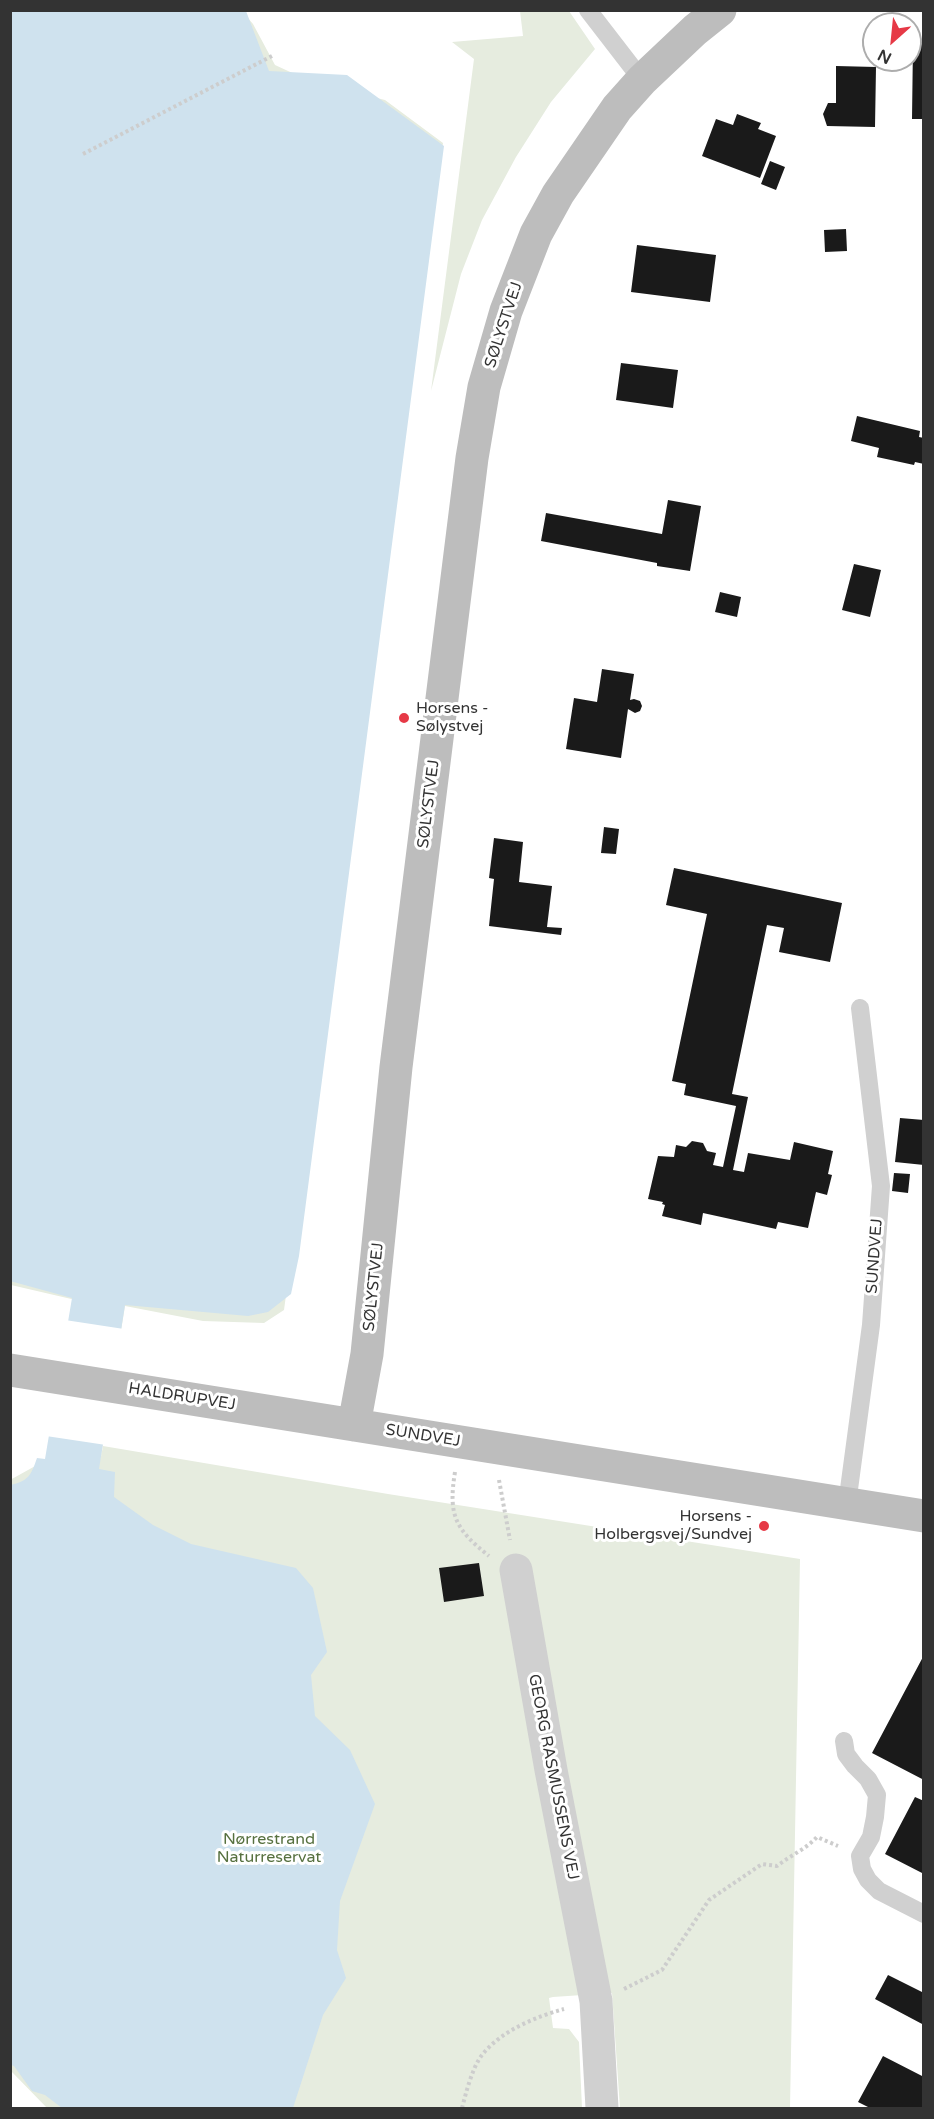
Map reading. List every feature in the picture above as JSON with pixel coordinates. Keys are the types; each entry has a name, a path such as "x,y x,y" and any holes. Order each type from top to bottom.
{"street":[{"name":"SØLYSTVEJ","path":"354,1425 367,1354 396,1067 472,458 484,387 506,311 536,234 558,194 617,108 642,80 695,30 720,10"},
{"name":"HALDRUPVEJ","path":"10,1370 354,1425"},
{"name":"SUNDVEJ","path":"354,1425 924,1516"},
{"name":"GEORG RASMUSSENS VEJ","path":"516,1570 551,1770 596,2001 602,2109"}],"lane":[{"path":"588,10 642,80"},
{"name":"SUNDVEJ","path":"847,1504 870,1326 880,1186 860,1008"},
{"path":"844,1741 846,1754 868,1779 877,1795 871,1837 860,1857 862,1869 868,1880 879,1891 924,1914"}],"path":[{"path":"83,154 272,56"},
{"path":"459,1442 451,1494 452,1510 458,1523 478,1547 516,1570"},
{"path":"493,1448 516,1570"},
{"path":"462,2109 466,2090 482,2056 507,2032 548,2014 596,2001 662,1970 709,1900 762,1864 777,1866 789,1856 808,1847 817,1837 860,1857"}],"green space":[{"name":"Nørrestrand Naturreservat","path":"11,11 242,11 253,24 275,65 312,82 385,100 443,143 284,1310 264,1323 203,1321 125,1306 100,1462 103,1446 800,1559 790,2108 620,2108 612,1993 549,1998 553,2028 569,2029 579,2042 582,2108 47,2108 11,2071 10,1480 55,1455 80,1301 11,1285"},
{"path":"520,11 569,11 595,49 551,102 516,157 482,220 461,274 431,391 474,59 452,42 523,36"}],"water":[{"name":"Nørrestrand Naturreservat","path":"11,11 246,11 269,71 347,75 444,146 299,1256 291,1294 268,1312 248,1316 125,1305 99,1469 115,1472 114,1497 153,1525 191,1544 296,1568 313,1588 327,1652 311,1675 315,1716 350,1750 375,1804 340,1901 337,1950 346,1978 323,2015 293,2108 62,2108 45,2095 32,2091 11,2065 10,1485 28,1476 37,1458 45,1459 72,1298 10,1281"}],"pier":[{"path":"65,1320 124,1329 106,1445 46,1436"}],"building":[{"path":"922,42 924,42 924,119 912,119 913,72 922,72"},
{"path":"836,66 862,67 862,72 876,72 875,127 827,126 823,114 828,103 836,103"},
{"path":"737,114 761,123 758,129 776,136 760,178 702,156 716,119 733,125"},
{"path":"770,161 785,167 776,190 761,184"},
{"path":"846,229 847,251 825,252 824,230"},
{"path":"637,245 716,255 710,302 631,292"},
{"path":"621,363 678,370 673,408 616,400"},
{"path":"857,416 920,431 919,437 924,438 924,464 915,462 914,465 877,457 879,448 851,441"},
{"path":"668,500 701,506 690,571 541,541 546,513 662,534"},
{"path":"854,564 881,570 870,617 842,610"},
{"path":"720,592 741,597 737,617 715,612"},
{"path":"602,669 634,674 630,700 640,701 642,706 640,711 635,713 628,709 621,758 566,749 574,698 597,702"},
{"path":"604,827 619,829 616,854 601,853"},
{"path":"494,838 523,842 519,882 552,886 547,927 562,928 561,935 489,926 494,879 489,878"},
{"path":"674,868 842,903 830,962 779,952 784,928 767,925 732,1094 748,1097 733,1170 744,1172 748,1153 790,1160 794,1142 833,1151 828,1174 832,1175 827,1195 816,1192 808,1228 778,1222 776,1229 703,1213 701,1225 662,1216 665,1205 662,1204 663,1202 648,1199 658,1156 674,1157 676,1145 686,1147 692,1141 703,1143 707,1151 716,1153 713,1165 723,1167 736,1106 684,1095 686,1084 672,1081 707,914 666,905"},
{"path":"900,1118 924,1120 924,1165 895,1162"},
{"path":"894,1173 910,1174 908,1193 892,1191"},
{"path":"479,1563 484,1596 444,1602 439,1568"},
{"path":"924,1655 924,1780 872,1753"},
{"path":"915,1797 924,1801 924,1874 885,1854"},
{"path":"888,1975 924,1993 924,2025 875,1999"},
{"path":"883,2056 924,2077 924,2108 870,2108 858,2102"}],"place":[{"name":"Horsens - Sølystvej","path":"404,718"},
{"name":"Horsens - Holbergsvej/Sundvej","path":"764,1526"}]}
